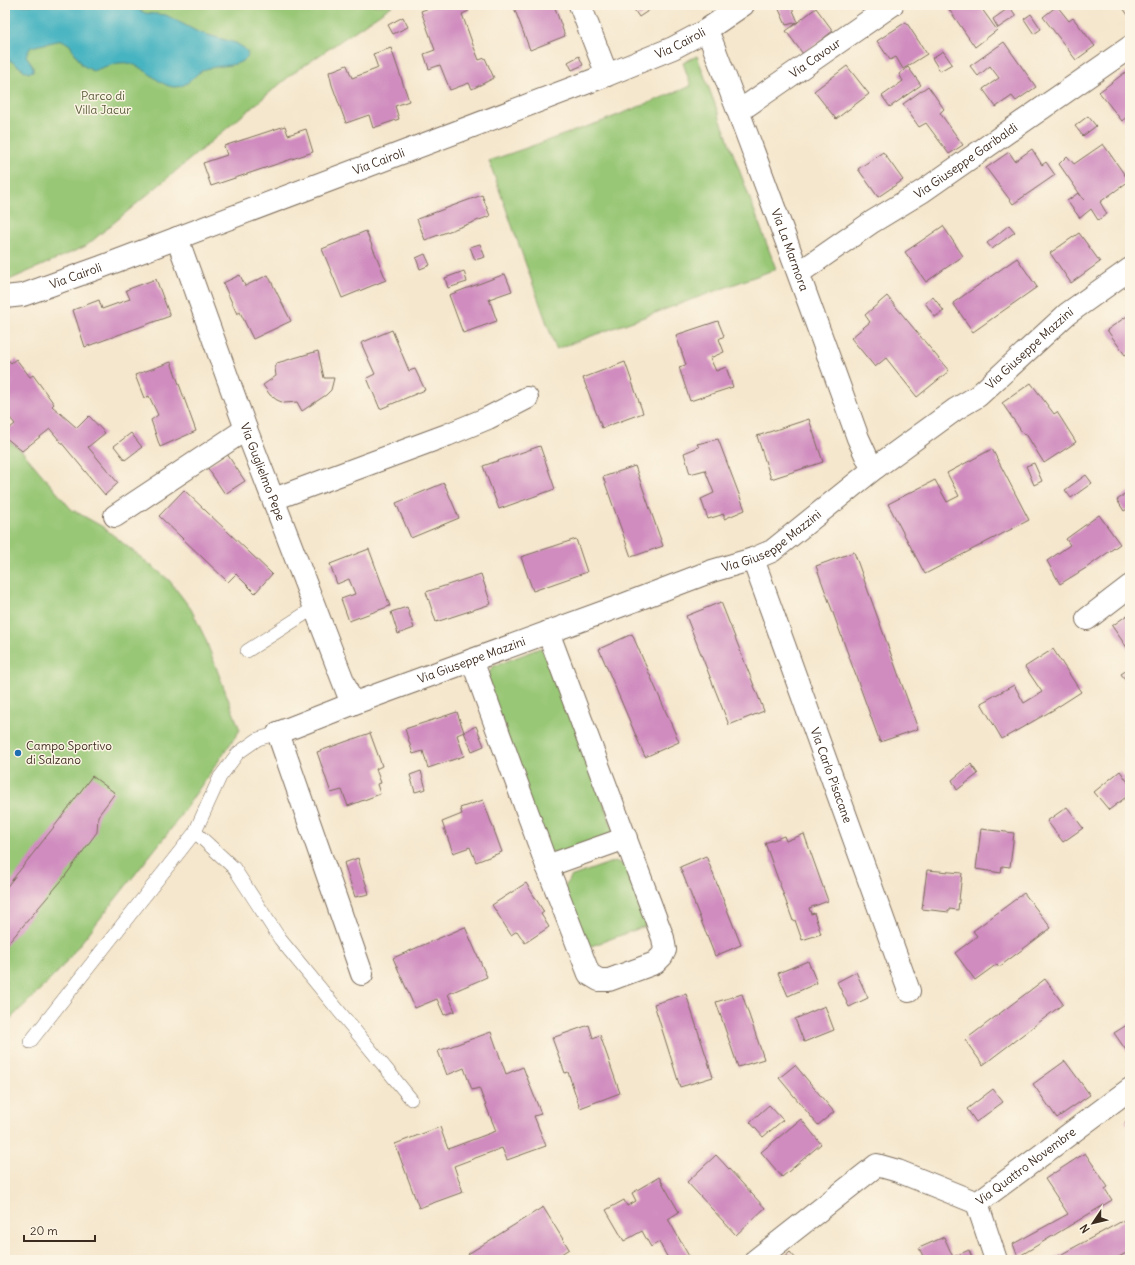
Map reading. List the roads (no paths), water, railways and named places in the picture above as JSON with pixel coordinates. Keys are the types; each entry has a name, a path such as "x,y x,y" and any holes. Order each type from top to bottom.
{"street":[{"path":"580,5 607,75"},
{"name":"Via Cairoli","path":"5,297 23,295 102,267 607,75 673,48 706,31 742,5"},
{"name":"Via Cavour","path":"738,110 748,105 892,5"},
{"name":"Via La Marmora","path":"706,31 711,40 738,110 799,273 858,438 868,460 875,468"},
{"name":"Via Giuseppe Garibaldi","path":"799,273 872,222 923,191 1130,46"},
{"name":"Via Guglielmo Pepe","path":"177,238 246,428 352,704"},
{"name":"Via Giuseppe Mazzini","path":"278,733 352,704 620,606 712,570 752,559 772,550 875,468 956,409 978,396 1067,314 1130,269"},
{"path":"274,499 447,435 488,418 527,398"},
{"path":"115,516 246,428"},
{"name":"Via Carlo Pisacane","path":"752,559 909,992"},
{"path":"1087,619 1130,586"},
{"path":"472,660 547,866 589,974 599,980 609,980 655,963 666,950 664,938 548,632"},
{"path":"278,733 362,974"},
{"path":"547,866 626,838"},
{"name":"Via Quattro Novembre","path":"756,1260 877,1165 898,1171 976,1203 1130,1089"},
{"path":"976,1203 996,1260"}],"lane":[{"path":"247,651 306,613 315,609"},
{"path":"30,1042 195,832 220,777 238,753 258,739 278,733"},
{"path":"195,832 234,868 280,939 411,1099"}],"water":[{"path":"5,5 128,5 145,13 166,15 198,32 236,43 244,48 248,53 247,58 236,64 207,69 202,71 184,85 172,87 162,83 139,67 132,64 119,63 93,71 82,65 70,45 62,40 31,47 26,55 33,67 33,71 28,73 5,57"}],"place":[{"name":"Campo Sportivo di Salzano","path":"18,753"}],"park label":[{"name":"Parco di Villa Jacur","path":"103,103"}]}
